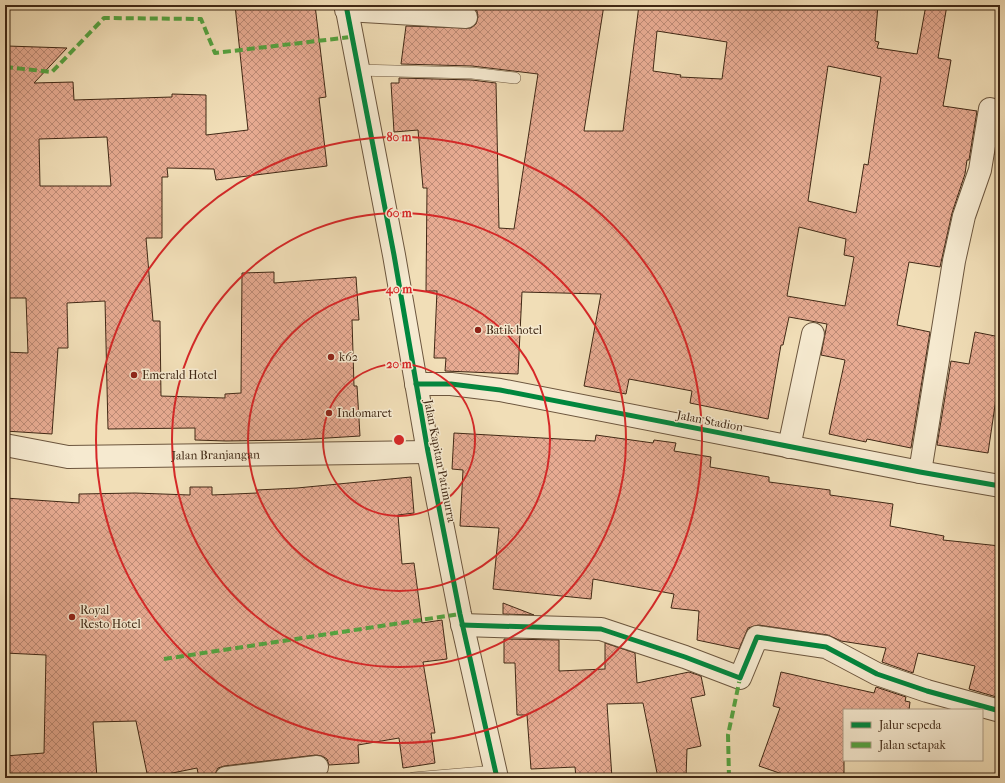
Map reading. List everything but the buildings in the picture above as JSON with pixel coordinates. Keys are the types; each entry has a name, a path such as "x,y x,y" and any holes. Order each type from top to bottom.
{"street":[{"path":"346,7 466,17"},
{"name":"Jalan Kapitan Patimurra","path":"346,7 394,256 428,452 462,625 496,774"},
{"path":"920,472 954,261 964,216 980,170 990,109"},
{"path":"789,447 813,334"},
{"name":"Jalan Stadion","path":"416,384 451,384 500,390 789,447 1000,486"},
{"name":"Jalan Branjangan","path":"5,445 68,458 428,452"},
{"path":"462,625 601,629 685,657 740,678 756,637 826,647 877,674 927,691 1000,711"},
{"path":"226,778 317,767"}],"lane":[{"path":"357,70 472,73 515,78"},
{"path":"413,778 496,774"}],"marked path":[{"path":"5,67 52,72 104,18 201,19 215,53 351,37"},
{"path":"164,659 460,614"},
{"path":"729,778 728,735 740,678"}],"cycle path":[{"path":"346,5 394,255 428,452 460,614 497,778"},
{"path":"416,384 451,384 500,390 920,472 1000,486"},
{"path":"462,625 601,629 685,657 740,678 757,637 826,647 877,674 927,691 1000,711"}],"place":[{"name":"Batik hotel","path":"478,330"},
{"name":"k62","path":"331,357"},
{"name":"Emerald Hotel","path":"134,375"},
{"name":"Indomaret","path":"329,413"},
{"name":"Royal Resto Hotel","path":"72,617"}]}
